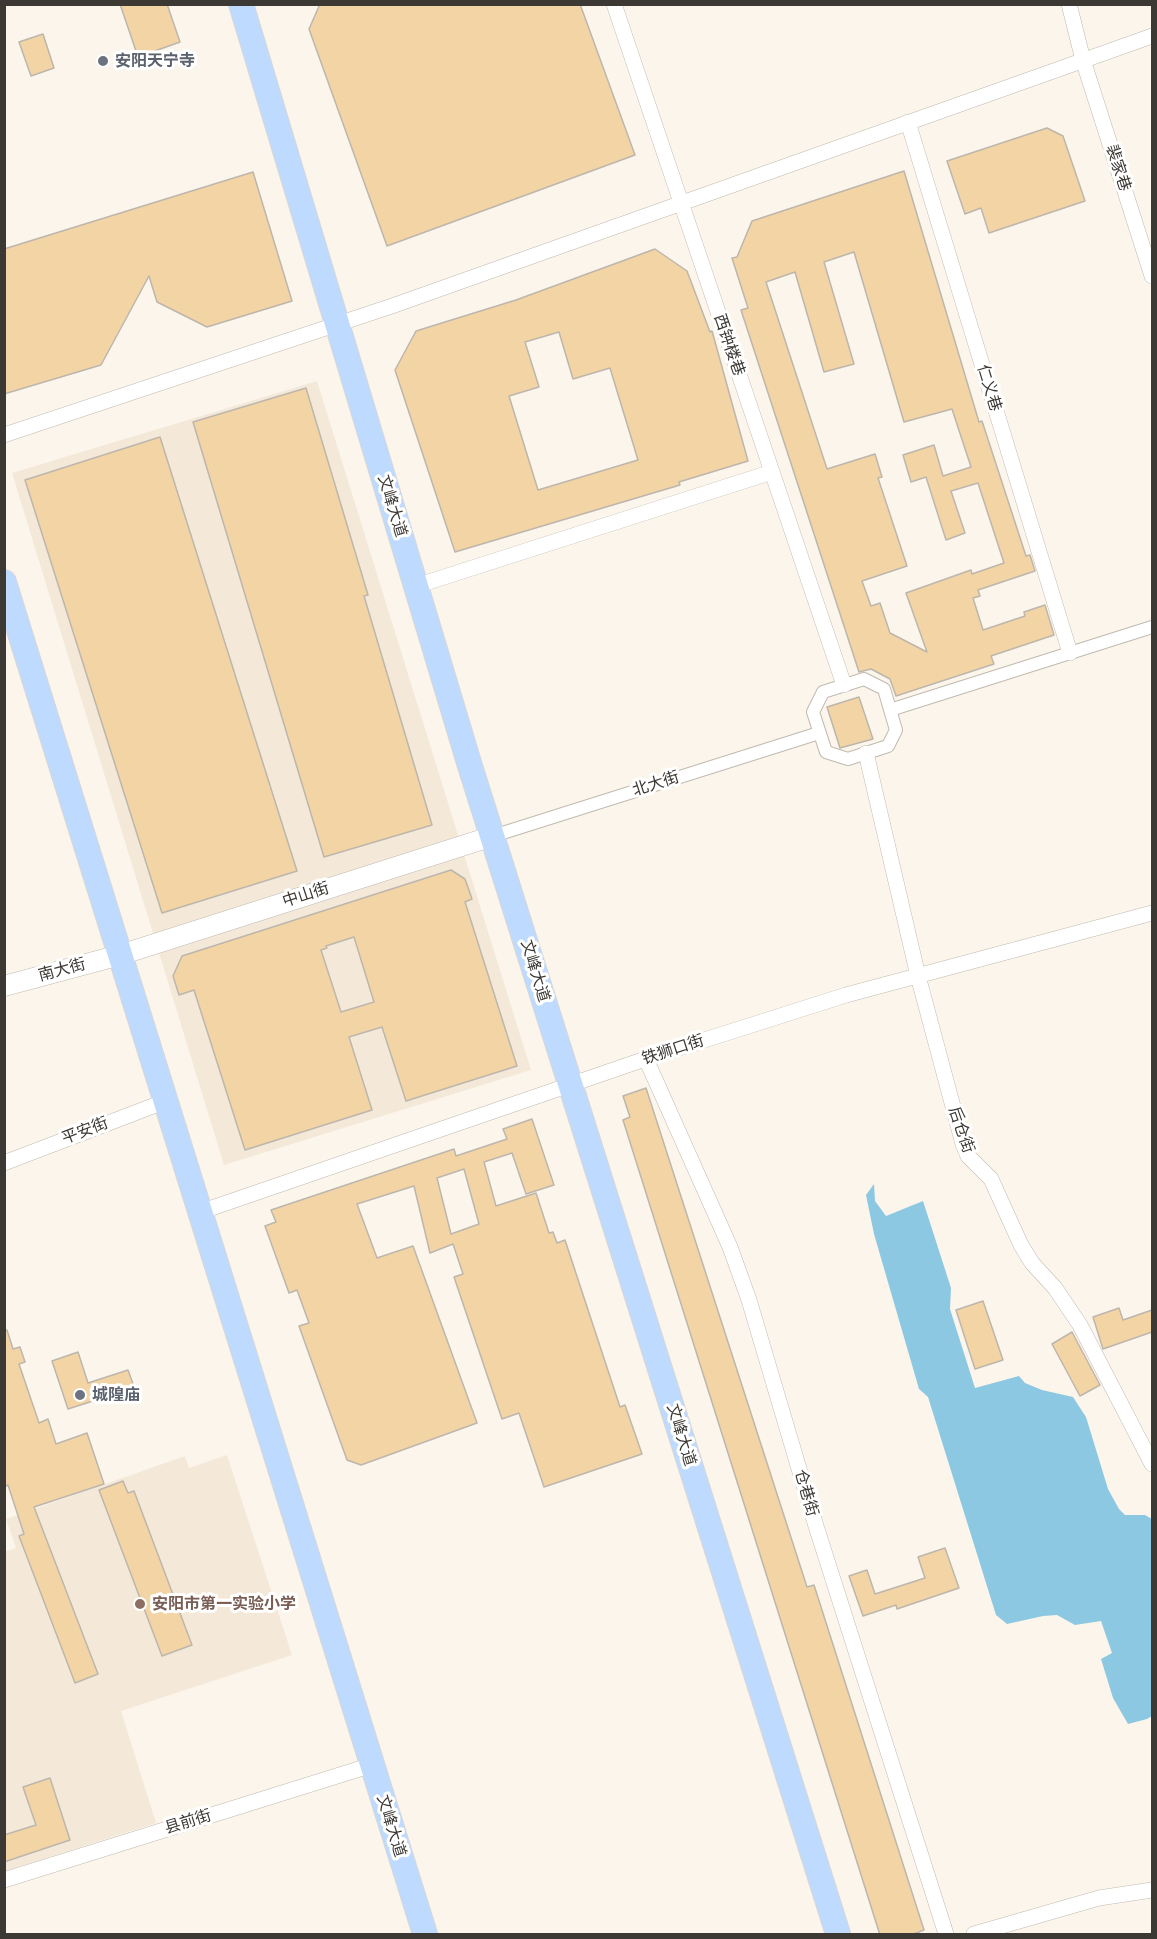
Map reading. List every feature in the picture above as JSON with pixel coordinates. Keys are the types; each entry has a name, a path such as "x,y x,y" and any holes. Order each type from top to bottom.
{"main road":[{"name":"文峰大道","path":"241,4 493,836 838,1935"},
{"name":"文峰大道","path":"4,582 425,1935"}],"street":[{"name":"西钟楼巷","path":"614,4 844,686"},
{"name":"裴家巷","path":"1069,4 1083,60 1152,276"},
{"path":"4,435 338,324 1152,36"},
{"name":"仁义巷","path":"908,122 1070,653"},
{"path":"416,586 772,472"},
{"path":"890,710 1152,627"},
{"path":"864,679 884,690 890,710 896,730 888,746 848,759 825,752 813,712 823,692 864,679"},
{"name":"北大街","path":"493,836 819,733"},
{"name":"后仓街","path":"866,753 918,976 968,1156 991,1179 1021,1245 1032,1263 1056,1288 1080,1325 1152,1464"},
{"name":"中山街","path":"120,955 493,836"},
{"name":"铁狮口街","path":"200,1212 570,1084 846,995 1152,912"},
{"name":"南大街","path":"4,986 120,955"},
{"name":"仓巷街","path":"646,1059 709,1199 749,1300 816,1526 946,1935"},
{"name":"平安街","path":"4,1162 166,1101"},
{"name":"县前街","path":"4,1880 372,1765"},
{"path":"974,1935 1099,1898 1152,1890"}],"shaded area":[{"path":"317,381 531,1070 224,1165 12,473"},
{"name":"安阳市第一实验小学","path":"227,1455 292,1655 121,1711 156,1823 5,1871 4,1552 16,1548 6,1519 185,1456 189,1468"}],"water":[{"path":"874,1184 875,1201 886,1216 923,1201 951,1288 950,1309 975,1388 1019,1376 1025,1383 1042,1390 1073,1397 1086,1417 1108,1489 1119,1509 1125,1515 1145,1515 1152,1519 1152,1716 1147,1719 1128,1724 1113,1698 1101,1659 1112,1653 1101,1621 1075,1625 1057,1615 1007,1624 996,1615 928,1397 919,1389 874,1234 866,1195"}],"building":[{"path":"120,4 167,4 180,42 138,57"},
{"path":"320,4 580,4 635,155 387,246 309,29"},
{"path":"43,34 54,68 31,76 19,42"},
{"path":"1047,128 1063,136 1085,201 989,233 981,208 965,214 947,161"},
{"path":"904,171 979,422 982,421 1026,556 1030,555 1035,571 978,590 980,596 973,598 983,630 1025,616 1024,612 1045,605 1054,635 991,656 994,664 896,696 890,679 871,669 859,672 741,310 748,308 732,258 737,257 752,221","holes":["854,252 904,422 952,409 971,467 943,476 934,445 903,455 911,482 926,477 946,540 965,533 951,491 978,483 1004,563 972,574 971,570 906,593 927,652 890,633 880,603 871,606 862,581 907,566 878,478 882,477 875,454 827,469 766,282 795,272 824,372 854,364 824,262"]},
{"path":"253,172 292,301 207,327 157,302 149,276 101,365 4,394 4,249"},
{"path":"655,249 687,271 710,332 712,331 748,461 679,482 680,485 455,552 395,370 416,331 516,300","holes":["559,332 573,379 610,368 638,460 538,490 509,396 539,387 525,342"]},
{"path":"306,388 368,595 364,596 432,825 324,857 193,422"},
{"path":"160,437 297,871 162,913 25,480"},
{"path":"859,697 873,739 840,748 827,707"},
{"path":"451,870 465,879 472,899 465,902 517,1066 406,1101 382,1027 349,1037 372,1110 245,1150 194,990 179,995 173,976 182,956","holes":["354,937 374,1002 341,1012 321,950 327,948 326,946"]},
{"path":"646,1088 807,1587 814,1585 924,1930 911,1935 880,1935 623,1120 630,1117 623,1096"},
{"path":"532,1119 554,1185 526,1194 512,1153 484,1162 496,1206 536,1193 549,1233 553,1232 557,1243 565,1240 620,1407 625,1405 642,1454 544,1487 519,1413 502,1419 454,1277 463,1274 453,1244 430,1253 414,1186 357,1204 377,1258 413,1246 477,1423 361,1465 347,1460 299,1326 309,1323 297,1290 289,1293 265,1226 276,1222 271,1210 454,1149 456,1156 507,1139 503,1129","holes":["464,1169 479,1224 451,1234 437,1178"]},
{"path":"983,1301 1003,1360 975,1369 956,1310"},
{"path":"1119,1308 1123,1320 1152,1310 1152,1332 1103,1349 1093,1317"},
{"path":"4,1330 7,1330 13,1349 20,1347 25,1362 19,1364 39,1423 48,1419 56,1444 87,1433 104,1484 34,1507 98,1674 75,1683 19,1536 24,1534 8,1485 4,1487"},
{"path":"1072,1332 1100,1385 1080,1396 1052,1344"},
{"path":"78,1352 88,1383 128,1370 136,1392 117,1399 115,1394 68,1409 52,1361"},
{"path":"123,1481 128,1493 134,1491 192,1645 162,1656 99,1490"},
{"path":"945,1548 959,1588 897,1609 896,1605 863,1616 849,1576 867,1570 875,1594 925,1578 918,1557"},
{"path":"50,1778 70,1840 4,1862 4,1835 36,1825 23,1787"}],"place":[{"name":"安阳天宁寺","path":"103,61"},
{"name":"城隍庙","path":"80,1395"},
{"name":"安阳市第一实验小学","path":"140,1604"}]}
